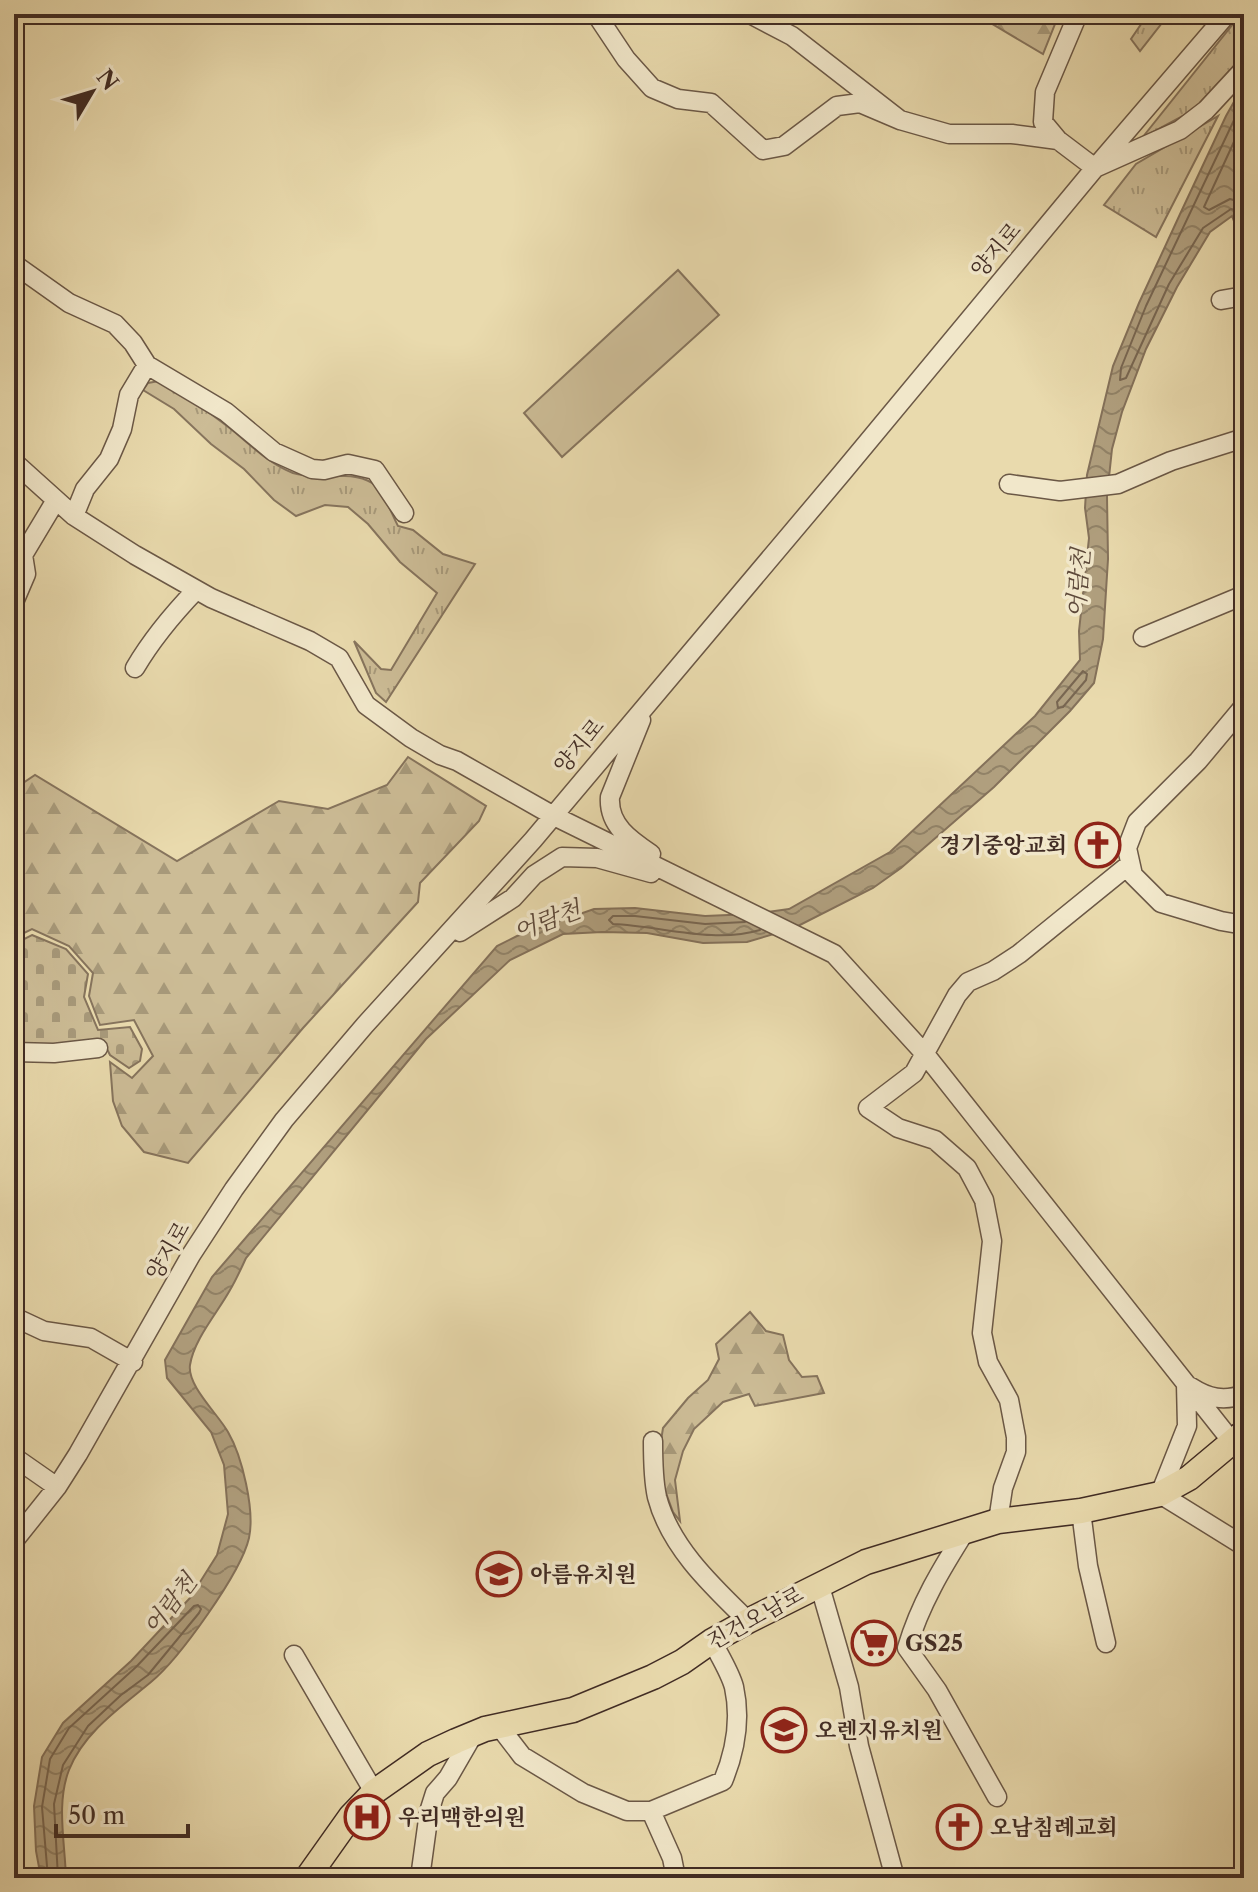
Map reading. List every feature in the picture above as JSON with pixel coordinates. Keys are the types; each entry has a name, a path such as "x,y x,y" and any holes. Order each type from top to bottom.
{"main road":[{"name":"진건오남로","path":"307,1878 351,1816 374,1792 428,1754 474,1733 573,1710 653,1677 819,1583 881,1556 998,1521 1081,1511 1160,1494 1189,1478 1238,1437"}],"street":[{"path":"596,14 626,59 652,88 678,99 711,103 763,150 784,146 837,106 860,103 900,120 949,134 1012,134 1058,140"},
{"path":"750,14 792,36 900,120"},
{"path":"1078,14 1045,92 1043,122 1058,140 1095,168 1180,130 1206,110 1244,69"},
{"name":"양지로","path":"14,1541 57,1487 133,1362 191,1255 284,1120 647,704 1227,14"},
{"path":"14,264 69,303 115,324 133,343 147,365 226,412 257,440 293,463 312,469 324,470 348,464 375,470 404,513"},
{"path":"1221,300 1244,296"},
{"path":"74,516 85,489 109,459 122,429 129,395 147,365"},
{"path":"1009,484 1060,491 1118,484 1171,461 1244,438"},
{"path":"14,462 74,516 196,590 310,641 339,658 366,705 420,744 457,761 552,815 834,954 925,1054 1186,1384 1238,1437"},
{"path":"14,602 26,574 23,555 56,500"},
{"path":"135,668 173,614 196,590"},
{"path":"1143,637 1244,595"},
{"path":"647,704 610,797 611,815 630,839 696,886"},
{"path":"1244,706 1198,761 1137,822 1127,848 1133,875 1161,903 1244,925"},
{"path":"439,945 513,898 534,875 562,857 597,858 696,886"},
{"path":"998,1521 1003,1488 1016,1452 1016,1437 1009,1400 988,1362 982,1333 992,1241 984,1200 967,1168 935,1140 898,1128 868,1108 914,1073 957,995 968,982 1019,954 1130,864"},
{"path":"14,1052 54,1053 98,1048"},
{"path":"14,1317 44,1331 91,1338 133,1362"},
{"path":"1186,1384 1207,1397 1222,1399 1244,1394"},
{"path":"1186,1384 1187,1426 1160,1494 1244,1546"},
{"path":"653,1441 657,1497 672,1530 706,1580 748,1621"},
{"path":"14,1457 57,1487"},
{"path":"1081,1511 1088,1566 1106,1643"},
{"path":"966,1530 932,1585 915,1620 907,1648 937,1690 997,1797"},
{"path":"819,1583 849,1687 859,1746 895,1878"},
{"path":"499,1726 522,1756 583,1793 627,1811 651,1811 723,1781 735,1753 734,1686 712,1641"},
{"path":"294,1655 374,1792"},
{"path":"420,1878 429,1812 435,1793 448,1778 474,1733"},
{"path":"651,1811 672,1858 676,1878"}],"green space":[{"path":"944,14 1059,14 1043,54 977,15 947,17"},
{"path":"1148,14 1169,14 1140,51 1131,39"},
{"path":"1244,14 1244,55 1194,110 1142,138"},
{"path":"1218,116 1156,237 1104,205 1136,164"},
{"path":"678,270 719,315 562,457 524,413"},
{"path":"159,381 284,469 303,475 353,477 372,483 384,497 398,526 413,530 443,554 475,564 386,702 376,693 354,641 381,669 391,670 437,593 400,562 368,524 348,507 325,505 296,516 274,500 244,469 211,444 174,409 143,390 148,383"},
{"path":"408,757 486,806 479,821 420,883 418,902 303,1028 188,1163 144,1152 122,1126 113,1101 110,1062 132,1078 153,1056 134,1020 100,1025 89,996 93,973 69,946 32,929 14,938 14,785 17,787 35,775 177,861 279,801 328,809 387,785"},
{"path":"32,935 66,949 88,974 84,997 98,1030 130,1027 142,1049 140,1061 129,1068 110,1055 103,1041 14,1044 14,944"},
{"path":"750,1312 766,1331 783,1335 789,1360 802,1377 817,1376 824,1393 755,1406 749,1394 723,1402 694,1429 683,1451 675,1480 680,1521 673,1512 663,1485 660,1447 663,1428 708,1380 719,1359 716,1344"}],"water":[{"path":"1244,84 1244,260 1243,243 1232,216 1210,232 1177,287 1146,349 1122,412 1112,449 1107,496 1108,559 1103,639 1094,683 994,787 901,868 873,888 794,928 747,942 703,943 647,933 563,934 510,960 426,1039 246,1258 196,1345 190,1373 198,1391 228,1432 238,1455 249,1498 249,1538 222,1593 177,1655 151,1682 104,1721 76,1756 63,1796 66,1878 41,1878 34,1806 42,1757 63,1723 131,1661 190,1598 217,1555 228,1514 224,1465 211,1432 167,1378 165,1360 212,1277 497,946 594,909 635,908 705,916 789,909 890,852 1035,716 1080,660 1079,631 1089,538 1085,508 1087,475 1113,366 1181,212"}],"place":[{"name":"경기중앙교회","path":"1098,845"},
{"name":"아름유치원","path":"499,1574"},
{"name":"GS25","path":"874,1643"},
{"name":"오렌지유치원","path":"784,1730"},
{"name":"우리맥한의원","path":"367,1817"},
{"name":"오남침례교회","path":"959,1827"}],"water label":[{"name":"어람천","path":"1078,583"},
{"name":"어람천","path":"547,920"},
{"name":"어람천","path":"170,1604"}]}
